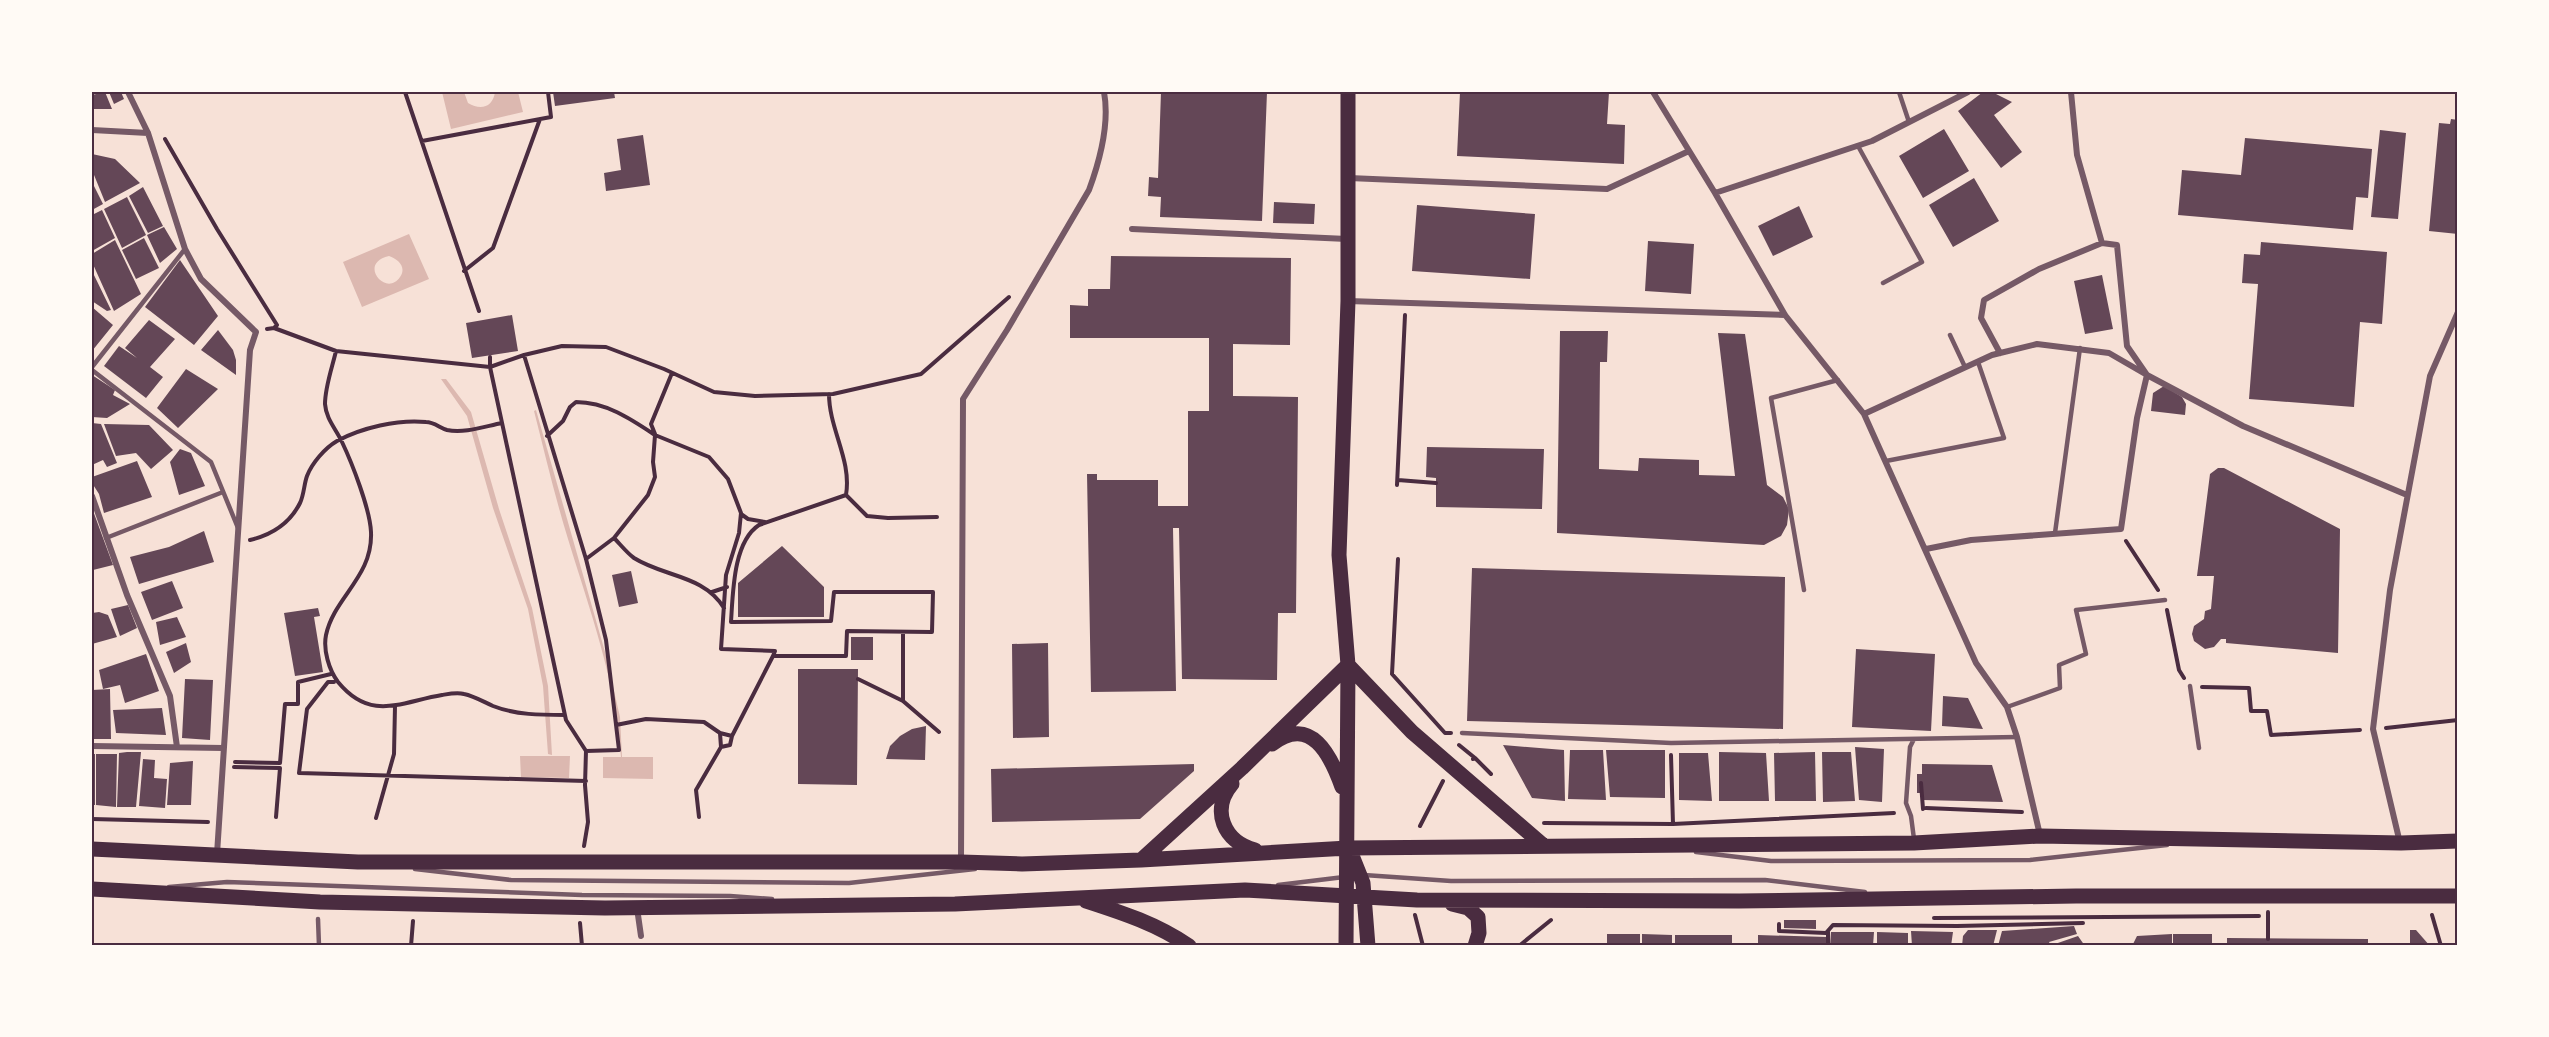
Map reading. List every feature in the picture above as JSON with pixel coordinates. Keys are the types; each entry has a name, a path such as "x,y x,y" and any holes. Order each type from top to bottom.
{"main road":[{"path":"1348,92 1348,301 1339,555 1347,665 1348,848 1354,876 1364,897 1368,945"},
{"path":"1347,665 1412,732 1544,846"},
{"path":"1141,860 1242,768 1347,665"},
{"path":"1261,852 1239,844 1230,837 1223,826 1220,814 1227,790 1274,742 1296,734 1309,736 1322,744 1347,799"},
{"path":"92,849 358,862 961,862 1022,864 1141,860 1348,848 1914,843 2040,836 2208,841 2401,843 2457,841"},
{"path":"1346,945 1346,896 1354,876"},
{"path":"92,889 320,902 637,908 956,904 1245,890 1417,900 2457,896"},
{"path":"1080,899 1143,919 1168,931 1189,945"},
{"path":"1417,900 1460,905 1474,912 1480,927 1475,945"}],"street":[{"path":"128,92 148,133 185,249 201,279 256,332 250,350 217,854"},
{"path":"961,862 963,399 1013,321 1089,190 1095,174 1106,122 1104,92"},
{"path":"1653,92 1715,193 1785,315 1864,414 1976,663 2007,707 2017,737 2040,836"},
{"path":"1715,193 1858,146 1968,92"},
{"path":"2071,92 2077,155 2102,243"},
{"path":"92,130 148,133"},
{"path":"1348,178 1607,189 1689,151"},
{"path":"1132,229 1348,239"},
{"path":"1926,549 1971,540 2121,529 2137,418 2147,375 2127,346 2117,245 2102,243 2038,269 1984,300 1981,318 2000,353"},
{"path":"1348,301 1785,315"},
{"path":"2401,843 2373,729 2390,590 2430,376 2457,312"},
{"path":"1864,414 2000,353 2037,344 2080,348 2109,353 2243,426 2407,495"},
{"path":"92,496 127,595 170,696 177,747"},
{"path":"92,746 223,748"},
{"path":"637,908 641,936"}],"lane":[{"path":"1899,92 1909,122"},
{"path":"1858,146 1922,262 1883,284"},
{"path":"185,249 92,368 211,462 238,529"},
{"path":"1950,335 1965,367"},
{"path":"2055,533 2080,348"},
{"path":"1886,461 2004,438 1978,362"},
{"path":"1804,590 1771,398 1838,380"},
{"path":"106,538 223,492"},
{"path":"2007,707 2060,688 2060,665 2086,654 2076,610 2165,600"},
{"path":"2190,686 2199,748"},
{"path":"1462,733 1671,743 2017,737"},
{"path":"1914,739 1910,747 1906,803 1911,816 1914,843"},
{"path":"1651,846 1771,861 1895,862 2030,860 2208,841"},
{"path":"358,862 511,880 849,883 1022,864"},
{"path":"1245,890 1354,876 1451,881 1765,880 1924,899"},
{"path":"122,890 227,882 582,895 730,896 839,904"},
{"path":"318,919 319,945"}],"path":[{"path":"405,92 479,311"},
{"path":"422,141 551,117 548,92"},
{"path":"464,271 493,248 540,119"},
{"path":"162,133 216,230 277,325 274,328 336,351 490,367 524,355 562,346 606,347 672,373 714,393 756,396 829,394 921,374 1017,290"},
{"path":"1405,303 1397,483 1436,483"},
{"path":"336,351 325,405 368,514 371,532 370,550 361,575 334,617 326,635 326,657 336,680 351,697 374,706 395,706 430,697 463,693 495,707 516,712 565,715"},
{"path":"524,355 586,559 606,640 619,750 586,753"},
{"path":"490,357 490,367 565,715 586,753 588,822 584,849"},
{"path":"586,559 614,538 648,495 655,477 653,462 656,435 651,424 672,373"},
{"path":"829,394 829,411 846,464 846,495 867,516 937,517"},
{"path":"547,436 563,421 570,407 576,402 592,402 630,418 656,435 709,457 728,479 741,513 739,533 726,575 721,650 775,651 732,736 730,745 721,747"},
{"path":"237,540 269,535 289,519 300,503 307,474 321,454 340,439 373,427 402,423 425,422 447,430 465,430 502,423"},
{"path":"773,656 846,656 847,631 932,632 933,592 834,592 831,621 731,622 734,586 742,548 749,532 766,523 846,495"},
{"path":"741,513 748,519 766,523"},
{"path":"2121,529 2128,546 2165,600 2179,670 2190,686 2249,688 2251,711 2267,711 2271,735 2373,729 2457,720"},
{"path":"614,538 633,558 704,586 725,609"},
{"path":"1398,559 1392,674 1445,733 1492,775"},
{"path":"711,592 727,587"},
{"path":"903,632 903,701"},
{"path":"222,764 280,763 285,704 298,704 298,682 331,674"},
{"path":"858,679 903,701 939,732"},
{"path":"334,682 328,682 307,709 299,773 586,780"},
{"path":"376,818 394,754 395,706"},
{"path":"616,725 646,719 704,722 720,733 732,736"},
{"path":"699,817 696,790 721,747 720,733"},
{"path":"1445,733 1462,733"},
{"path":"1671,743 1673,824"},
{"path":"1467,763 1475,758"},
{"path":"222,764 280,768 276,817"},
{"path":"1420,825 1444,778"},
{"path":"1921,781 1923,815"},
{"path":"1926,808 2005,810 2035,814"},
{"path":"1539,823 1673,824 1894,813"},
{"path":"92,819 218,822"},
{"path":"2267,895 2268,939"},
{"path":"1417,900 1415,919 1423,945"},
{"path":"2421,915 2433,915 2441,945"},
{"path":"1923,918 2280,916"},
{"path":"1773,918 1785,918"},
{"path":"411,945 413,920"},
{"path":"1519,945 1549,920 1561,920"},
{"path":"580,922 582,945"},
{"path":"1779,924 1779,931 1826,933 1833,925 1957,926 2083,923"},
{"path":"1828,931 1828,945"}],"shaded area":[{"path":"442,92 464,92 468,103 482,107 492,101 495,92 518,92 523,112 451,129"},
{"path":"409,234 429,279 362,307 343,262","holes":["392,257 402,267 402,273 394,282 388,284 377,277 375,265 380,260"]},
{"path":"441,379 446,379 471,412 499,509 532,608 548,686 552,755 548,754 543,686 528,609 493,508 467,416"},
{"path":"536,410 605,652 620,717 622,757 653,757 653,779 603,778 603,757 621,757 614,701 601,647 554,491 534,411"},
{"path":"520,756 570,756 569,778 521,777"}],"building":[{"path":"105,92 112,109 92,109 92,95"},
{"path":"109,92 121,92 124,99 114,104"},
{"path":"553,92 614,92 615,98 555,106"},
{"path":"1161,92 1267,92 1262,221 1160,217 1161,197 1148,196 1149,177 1158,178"},
{"path":"1460,92 1609,92 1607,124 1625,125 1624,164 1457,156"},
{"path":"1983,92 1992,92 2012,102 1994,115 2022,152 2001,168 1958,111"},
{"path":"2451,119 2458,120 2458,234 2429,231 2439,123 2450,124"},
{"path":"1944,129 1969,171 1923,198 1899,156"},
{"path":"2380,130 2406,133 2398,219 2371,217"},
{"path":"643,135 650,185 606,191 604,173 621,170 617,139"},
{"path":"2245,138 2372,149 2368,198 2356,197 2353,230 2178,215 2182,170 2241,175"},
{"path":"92,154 115,159 140,183 105,202 92,170"},
{"path":"1974,178 1999,221 1953,247 1929,205"},
{"path":"92,182 103,204 92,210"},
{"path":"143,187 163,226 148,233 129,196"},
{"path":"127,197 146,235 122,248 104,209"},
{"path":"1274,202 1315,204 1314,224 1273,223"},
{"path":"1417,205 1535,214 1530,279 1412,271"},
{"path":"1799,206 1813,237 1773,256 1758,226"},
{"path":"102,210 115,238 92,251 92,215"},
{"path":"164,227 177,249 160,263 147,235"},
{"path":"144,238 159,268 136,279 122,250"},
{"path":"115,240 141,294 114,311 92,262 92,254"},
{"path":"1648,241 1694,244 1691,294 1645,291"},
{"path":"2261,242 2387,252 2382,324 2360,322 2354,407 2249,399 2258,284 2242,283 2244,254 2260,255"},
{"path":"1111,256 1291,258 1290,345 1233,344 1233,396 1298,397 1296,613 1278,613 1277,680 1182,679 1179,528 1173,528 1176,691 1091,692 1087,474 1097,474 1097,480 1158,480 1158,506 1188,506 1188,411 1209,411 1209,338 1070,338 1070,305 1088,306 1088,289 1110,289"},
{"path":"180,260 218,316 194,345 145,307"},
{"path":"93,273 111,310 107,311 92,301"},
{"path":"2102,275 2113,329 2085,334 2074,281"},
{"path":"92,307 113,325 92,351"},
{"path":"512,315 518,351 472,358 466,323"},
{"path":"149,320 175,339 150,367 163,377 146,398 104,366 119,346 137,358 125,348"},
{"path":"218,330 233,350 236,375 201,350"},
{"path":"1560,331 1608,331 1607,362 1600,362 1599,469 1638,471 1639,458 1699,460 1699,475 1735,476 1718,333 1745,334 1767,485 1783,497 1789,509 1787,525 1781,536 1764,545 1557,533"},
{"path":"186,369 218,389 178,428 157,408"},
{"path":"92,375 115,390 113,395 130,404 107,418 92,417"},
{"path":"2164,386 2182,397 2186,404 2185,415 2151,411 2153,393"},
{"path":"92,423 101,424 117,463 107,467 103,460 92,465"},
{"path":"104,424 149,425 173,450 151,469 136,453 116,456"},
{"path":"1427,447 1544,449 1542,509 1436,507 1436,478 1426,477"},
{"path":"180,449 191,453 205,486 179,495 170,462"},
{"path":"137,461 152,497 104,513 99,494 92,483 92,477"},
{"path":"2218,468 2224,468 2340,529 2338,653 2226,643 2226,639 2221,639 2214,647 2205,649 2194,641 2192,634 2194,626 2204,619 2205,611 2211,609 2214,576 2197,576 2210,474"},
{"path":"92,508 113,565 93,570 92,568"},
{"path":"204,531 214,562 139,584 130,557 169,547"},
{"path":"782,546 824,587 824,617 738,617 738,583"},
{"path":"1472,568 1785,577 1783,729 1467,721"},
{"path":"631,571 638,603 619,607 612,575"},
{"path":"172,581 183,608 152,620 141,592"},
{"path":"128,605 137,628 120,636 111,609"},
{"path":"318,608 320,616 314,617 323,672 295,676 284,613"},
{"path":"99,612 108,615 117,637 92,644 92,613"},
{"path":"177,617 186,637 160,645 156,622"},
{"path":"851,637 873,637 873,660 851,660"},
{"path":"186,643 191,662 174,673 166,652"},
{"path":"1048,643 1049,737 1013,738 1012,644"},
{"path":"1856,649 1935,654 1931,731 1852,727"},
{"path":"146,654 159,691 125,703 120,685 103,689 99,670"},
{"path":"798,669 858,669 857,785 798,784"},
{"path":"185,679 213,680 210,740 182,738"},
{"path":"110,689 111,739 92,739 92,690"},
{"path":"1943,696 1968,698 1983,729 1942,726"},
{"path":"162,708 166,735 116,733 113,710"},
{"path":"926,726 925,760 886,759 890,746 900,736 912,729"},
{"path":"1503,745 1564,750 1565,801 1532,798"},
{"path":"1855,747 1884,749 1882,802 1859,800"},
{"path":"1570,750 1603,750 1606,800 1568,799"},
{"path":"1606,750 1665,750 1665,798 1610,797"},
{"path":"141,752 136,807 117,807 119,753"},
{"path":"1719,752 1766,753 1769,801 1719,801"},
{"path":"1815,752 1816,801 1775,801 1774,753"},
{"path":"1822,752 1851,752 1855,801 1823,802"},
{"path":"1679,753 1708,753 1712,801 1679,800"},
{"path":"92,754 95,754 95,805 92,805"},
{"path":"96,754 117,754 116,807 96,805"},
{"path":"143,759 155,760 154,778 167,779 165,808 139,806"},
{"path":"193,761 191,805 167,805 170,763"},
{"path":"1194,764 1194,771 1140,819 992,822 991,769"},
{"path":"1922,764 1992,765 2003,802 1923,800 1923,793 1917,793 1917,774 1922,774"},
{"path":"1784,920 1816,920 1816,929 1784,928"},
{"path":"2074,926 2077,934 2049,942 2051,946 1998,946 2002,931"},
{"path":"1968,930 1997,930 1993,946 1962,946 1963,936"},
{"path":"2410,930 2416,930 2430,946 2410,946"},
{"path":"1911,931 1953,932 1951,946 1912,946"},
{"path":"1831,932 1874,932 1873,946 1830,946"},
{"path":"1877,932 1908,933 1908,946 1877,946"},
{"path":"1607,934 1640,934 1640,946 1607,946"},
{"path":"1642,934 1672,935 1672,946 1642,946"},
{"path":"2172,934 2172,946 2132,946 2137,936"},
{"path":"2173,934 2212,934 2212,946 2173,946"},
{"path":"1675,935 1732,935 1732,946 1675,946"},
{"path":"1758,935 1827,937 1827,946 1758,946"},
{"path":"2078,936 2085,946 2055,946 2055,944"},
{"path":"2227,938 2368,939 2368,946 2227,946"}]}
